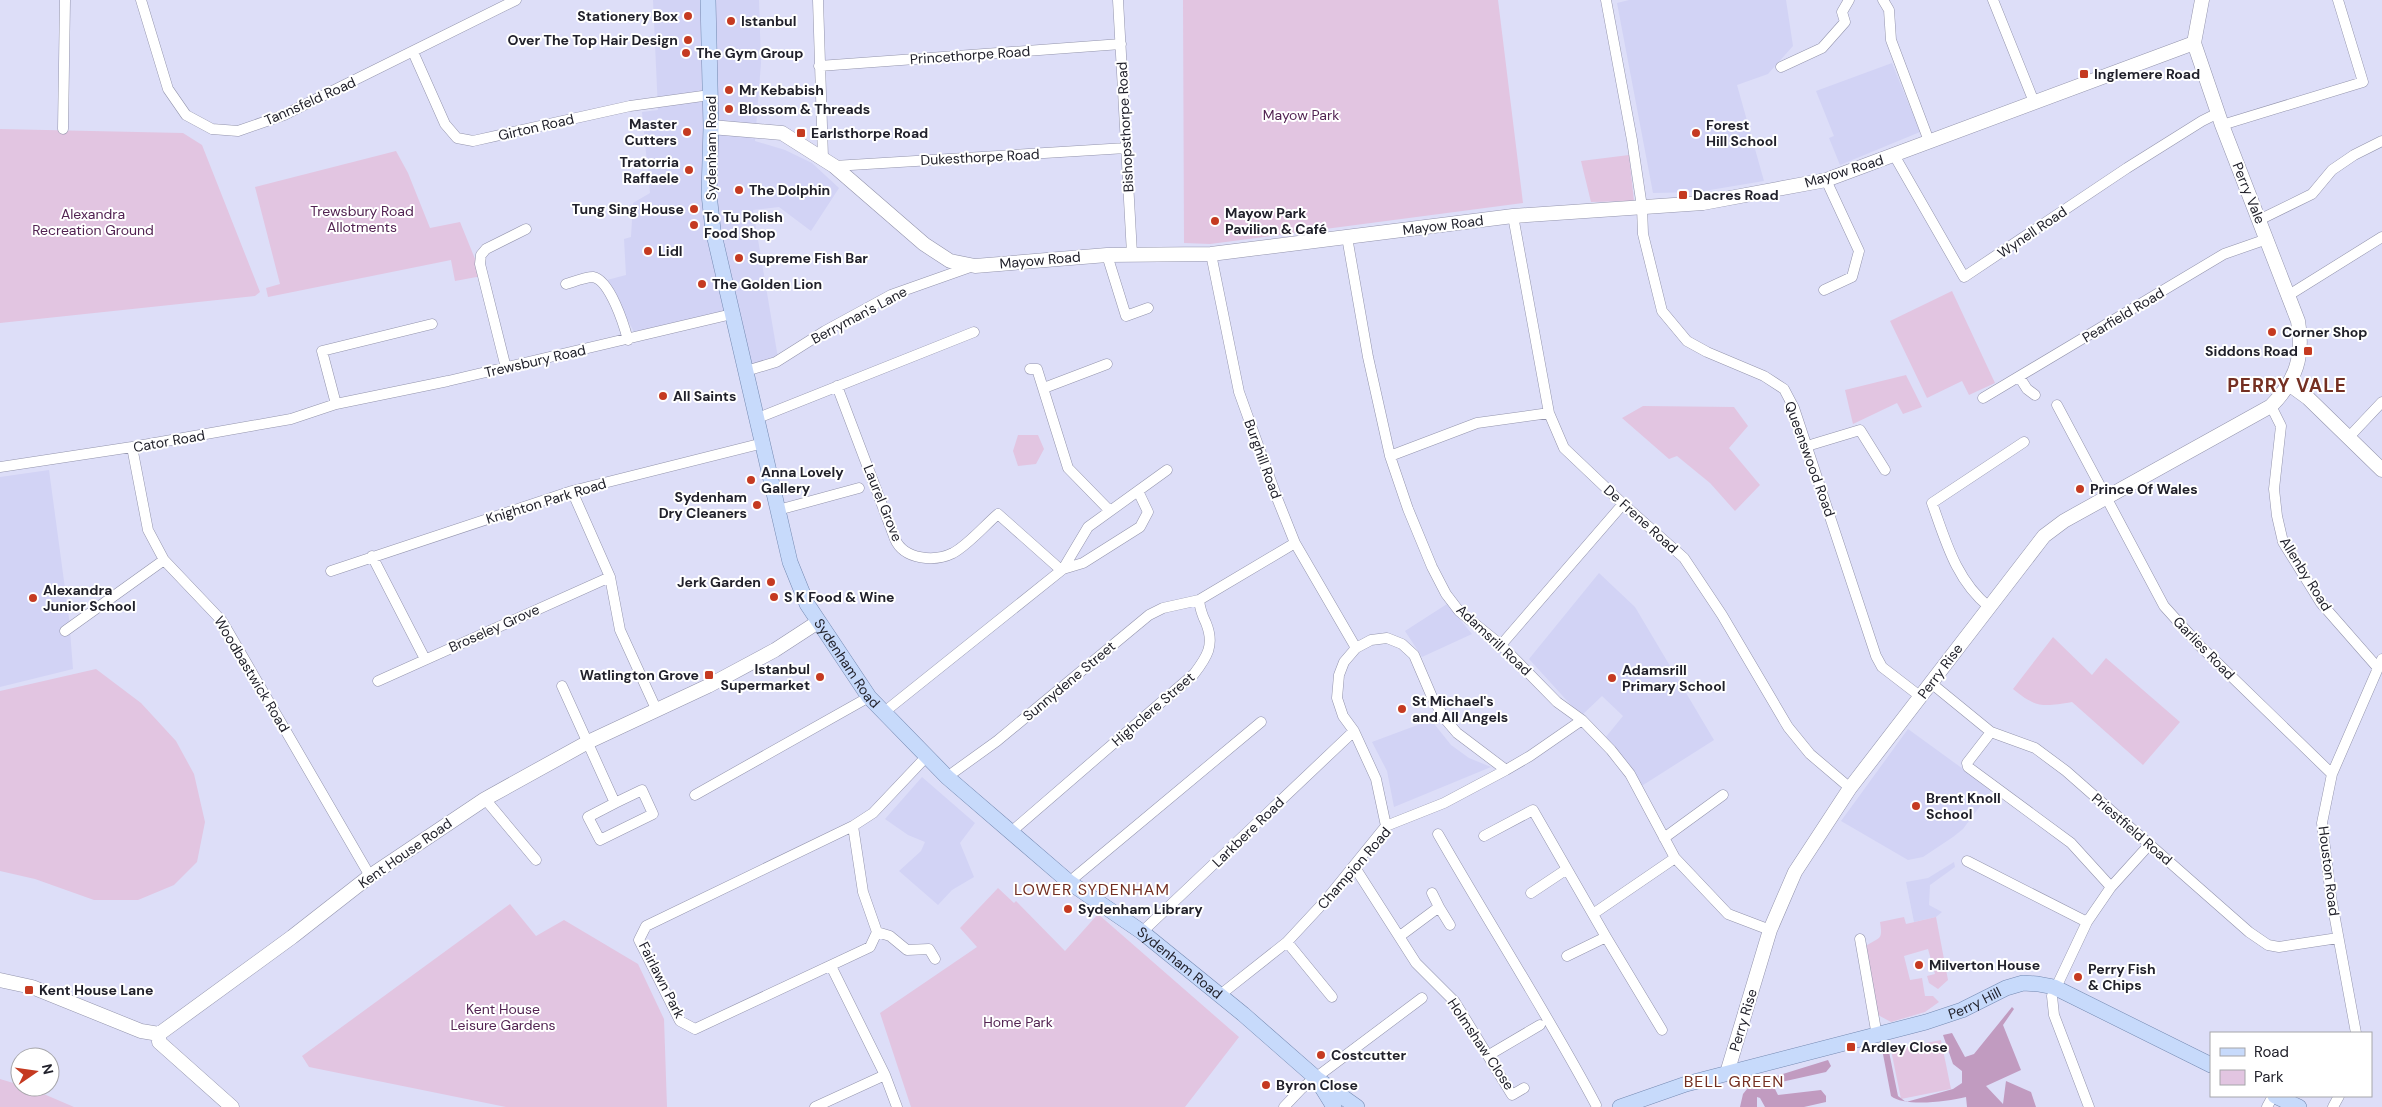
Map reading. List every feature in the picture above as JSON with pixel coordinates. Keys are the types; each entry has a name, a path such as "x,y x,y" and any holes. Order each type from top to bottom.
{"main road":[{"name":"Sydenham Road","path":"708,0 711,127 710,194 712,221 790,562 802,594 818,622 869,697 947,777 1069,882 1142,932 1220,995 1316,1078 1357,1107"},
{"name":"Perry Hill","path":"1727,1073 1877,1036 1962,1010 2006,988 2023,983 2054,988 2210,1064"},
{"path":"1620,1107 1677,1086 1727,1073"},
{"name":"Sydenham Road","path":"1316,1078 1334,1107"},
{"path":"2276,1097 2299,1107"}],"street":[{"path":"63,129 65,0"},
{"name":"Tannsfeld Road","path":"141,0 168,89 186,115 212,129 238,131 284,115 516,0"},
{"path":"818,0 822,158"},
{"name":"Bishopsthorpe Road","path":"1118,0 1132,254"},
{"path":"1606,0 1642,206"},
{"path":"1781,66 1822,48 1845,22 1842,12 1849,0"},
{"path":"1883,0 1889,10 1892,40 1929,141"},
{"path":"1994,0 2034,102"},
{"name":"Perry Vale","path":"2202,0 2194,43 2220,119 2289,295 2300,335 2300,350 2290,385"},
{"name":"Wynell Road","path":"1894,155 1961,275 1966,276 2127,168 2202,121 2220,119 2362,82 2338,0"},
{"name":"Mayow Road","path":"711,127 782,133 834,166 924,244 950,261 974,266 1107,255 1211,254 1513,216 1703,203 1826,180 2194,43"},
{"name":"Princethorpe Road","path":"819,66 1121,44"},
{"name":"Girton Road","path":"413,52 445,124 457,138 473,141 630,106 710,95"},
{"path":"2259,220 2312,194 2332,170 2354,155 2382,142"},
{"name":"Dukesthorpe Road","path":"834,166 1126,148"},
{"path":"1824,290 1852,277 1859,251 1826,180"},
{"name":"Queenswood Road","path":"1642,206 1643,234 1662,311 1687,341 1707,352 1764,376 1784,389 1794,408 1876,656 1882,667 1921,696"},
{"name":"De Frene Road","path":"1513,216 1548,412 1564,448 1684,558 1722,615 1788,727 1810,754 1850,788"},
{"path":"506,368 480,264 481,255 486,249 526,229"},
{"name":"Adamsrill Road","path":"1347,237 1368,357 1390,456 1408,509 1432,567 1446,594 1459,611 1501,645 1557,702 1582,720 1611,750 1630,774 1675,858 1728,914 1770,930"},
{"path":"2289,295 2382,237"},
{"name":"Pearfield Road","path":"1983,398 2020,378 2224,254 2267,238"},
{"name":"Burghill Road","path":"1211,254 1239,392 1295,543 1356,648"},
{"path":"1107,255 1126,316 1148,308"},
{"name":"Berryman's Lane","path":"746,372 776,362 825,331 892,295 974,266"},
{"path":"566,284 592,277 603,282 624,320 628,340"},
{"name":"Trewsbury Road","path":"336,404 506,368 732,314"},
{"path":"336,404 322,351 432,324"},
{"path":"758,418 974,332"},
{"path":"1044,388 1107,364"},
{"path":"1030,369 1037,369 1068,468 1108,510"},
{"path":"2020,378 2027,389 2034,395"},
{"path":"2290,385 2308,398 2382,470"},
{"name":"Perry Rise","path":"1727,1073 1770,930 1795,872 1850,788 2044,536 2064,521 2271,406 2290,385"},
{"name":"Laurel Grove","path":"836,386 896,539 904,551 921,558 954,552 998,514 1062,569"},
{"path":"2348,438 2382,402"},
{"name":"Cator Road","path":"0,467 132,447 296,418 336,404"},
{"name":"Garlies Road","path":"2057,405 2164,606 2200,646 2332,774"},
{"name":"Allenby Road","path":"2271,406 2281,426 2274,489 2277,516 2283,542 2321,603 2380,664"},
{"path":"1390,456 1477,424 1548,412"},
{"path":"1807,446 1860,430 1885,470"},
{"path":"1989,607 1974,595 1966,584 1949,549 1932,503 2024,442"},
{"name":"Knighton Park Road","path":"331,571 572,491 764,443"},
{"name":"Woodbastwick Road","path":"132,447 148,530 164,560 222,620 370,876"},
{"path":"883,713 1062,569 1088,527 1108,510 1167,470"},
{"path":"778,510 858,488"},
{"path":"1062,569 1083,563 1140,527 1148,512 1138,490"},
{"path":"572,491 610,577 620,630 656,711"},
{"path":"1501,645 1623,504"},
{"path":"1199,600 1295,543"},
{"path":"372,556 425,659"},
{"path":"65,631 164,560"},
{"name":"Broseley Grove","path":"378,681 610,577"},
{"name":"Sunnydene Street","path":"947,777 997,741 1149,615 1163,608 1199,600"},
{"name":"Highclere Street","path":"1011,832 1194,674 1208,655 1211,647 1210,634 1200,610 1199,600"},
{"name":"Kent House Road","path":"159,1034 292,937 370,876 486,799 588,742 656,711 775,650 818,622"},
{"path":"1386,826 1376,779 1354,731 1344,716 1337,698 1338,675 1344,662 1356,648 1371,640 1387,638 1402,644 1414,655 1432,697 1445,719 1457,733 1506,770"},
{"name":"Houston Road","path":"2356,1032 2338,938 2322,823 2332,774 2380,664"},
{"name":"Priestfield Road","path":"1931,683 1991,732 2035,748 2066,771 2249,932 2268,945 2288,946 2338,938"},
{"path":"562,686 615,802"},
{"path":"696,795 869,697"},
{"name":"Champion Road","path":"1220,995 1286,942 1326,900 1386,826 1444,803 1506,770 1582,720"},
{"path":"1069,882 1261,722"},
{"name":"Larkbere Road","path":"1142,932 1354,731"},
{"path":"1991,732 1967,763 1968,767 2071,843 2111,887"},
{"name":"Fairlawn Park","path":"877,932 870,947 696,1029 680,1021 639,940 646,926 853,826 874,813 926,757"},
{"path":"642,790 653,814 600,840 588,817 615,802 642,790"},
{"path":"1664,838 1723,795"},
{"path":"486,799 536,860"},
{"path":"1484,836 1533,810 1662,1030"},
{"path":"853,826 864,892 877,932 890,936 907,950 929,949 935,958"},
{"path":"1438,834 1517,971 1563,1043 1596,1105"},
{"path":"2089,1107 2054,1015 2052,1004 2054,988 2087,922 2111,887 2149,844"},
{"path":"1593,914 1675,858"},
{"path":"1968,861 2087,922"},
{"name":"Holmshaw Close","path":"1354,866 1416,963 1455,1002 1512,1095 1524,1088"},
{"path":"1531,894 1567,869"},
{"path":"1432,893 1450,925"},
{"path":"1400,936 1439,908"},
{"path":"1567,956 1606,937"},
{"path":"1860,939 1877,1036"},
{"path":"1286,942 1332,997"},
{"path":"831,966 884,1075 897,1107"},
{"path":"0,980 32,987 141,1031 159,1034 159,1042 232,1107"},
{"path":"1284,1107 1302,1088 1422,998"},
{"path":"1489,1055 1540,1025"},
{"path":"815,1107 884,1075"}],"shaded area":[{"path":"653,0 759,0 761,63 755,141 785,150 812,163 839,188 811,231 779,207 753,210 778,358 748,367 733,311 635,334 607,280 626,275 624,239 631,237 633,203 650,193 642,112 658,110"},
{"name":"Forest Hill School","path":"1629,0 1786,0 1793,46 1768,74 1737,85 1764,181 1698,192 1653,193 1617,3"},
{"path":"1892,63 1920,132 1840,165 1829,138 1834,136 1816,91"},
{"name":"Alexandra Junior School","path":"49,470 69,618 73,669 0,687 0,477"},
{"name":"Adamsrill Primary School","path":"1599,573 1635,607 1714,740 1640,787 1605,738 1623,716 1602,696 1581,716 1529,659"},
{"path":"1447,604 1472,634 1422,657 1405,631"},
{"path":"1431,720 1451,745 1469,758 1491,767 1394,807 1387,771 1372,742"},
{"name":"Brent Knoll School","path":"1908,729 1992,790 1963,829 1923,857 1908,860 1841,821"},
{"path":"922,777 975,823 960,843 974,877 952,890 938,905 899,871 921,851 925,842 908,835 885,819"},
{"path":"1954,862 1955,867 1930,885 1929,905 1942,912 1936,917 1914,922 1906,882 1928,878"},
{"path":"2012,1007 2014,1009 2003,1025 2021,1070 1986,1086 2003,1104 2006,1081 2031,1092 2036,1107 1967,1107 1966,1097 1937,1102 1907,1102 1953,1089 1962,1083 1962,1071 1953,1064 1943,1035 1952,1033 1965,1057 1974,1054"},
{"path":"1888,1047 1898,1096 1905,1101 1891,1096 1882,1049"},
{"path":"1828,1060 1831,1066 1826,1072 1777,1083 1775,1089 1778,1095 1821,1090 1826,1096 1826,1102 1804,1107 1765,1107 1760,1098 1757,1097 1757,1107 1740,1107 1743,1094 1751,1084"}],"green space":[{"name":"Mayow Park","path":"1183,0 1498,0 1523,203 1210,244 1184,243"},
{"name":"Alexandra Recreation Ground","path":"0,129 183,133 202,145 260,292 255,296 0,323"},
{"name":"Trewsbury Road Allotments","path":"396,151 408,173 430,228 460,222 482,276 455,281 451,260 268,297 266,288 280,284 255,187"},
{"path":"1629,155 1634,201 1591,202 1581,161"},
{"path":"1952,291 1995,383 1969,395 1962,381 1927,398 1890,321"},
{"path":"1906,375 1922,407 1903,414 1897,403 1853,424 1845,390"},
{"path":"1643,406 1734,407 1748,426 1729,448 1760,485 1735,511 1710,483 1677,456 1669,459 1622,418"},
{"path":"1018,435 1038,435 1044,449 1036,464 1018,466 1013,451"},
{"path":"2053,637 2092,675 2106,658 2180,722 2143,765 2072,702 2054,705 2034,703 2013,689"},
{"path":"96,669 141,703 176,741 194,774 205,822 197,862 174,885 138,900 94,900 35,879 0,871 0,691"},
{"name":"Home Park","path":"998,888 1014,903 1016,901 1065,951 1098,914 1239,1037 1185,1107 911,1107 880,1013 977,947 960,928"},
{"name":"Kent House Leisure Gardens","path":"510,904 536,936 564,920 638,964 664,1019 667,1107 506,1107 309,1067 302,1056"},
{"path":"1904,917 1906,924 1936,917 1948,980 1938,989 1929,983 1927,976 1935,974 1928,949 1904,956 1910,980 1922,978 1925,996 1933,996 1939,1002 1925,1012 1891,1022 1878,1015 1866,946 1881,935 1880,922"},
{"path":"1941,1040 1951,1089 1901,1099 1891,1050"},
{"path":"0,1079 10,1082 10,1097 51,1097 74,1107 0,1107"}],"place":[{"name":"Stationery Box","path":"688,16"},
{"name":"Istanbul","path":"731,21"},
{"name":"Over The Top Hair Design","path":"688,40"},
{"name":"The Gym Group","path":"686,53"},
{"name":"Inglemere Road","path":"2084,74"},
{"name":"Mr Kebabish","path":"729,90"},
{"name":"Blossom & Threads","path":"729,109"},
{"name":"Master Cutters","path":"687,132"},
{"name":"Earlsthorpe Road","path":"801,133"},
{"name":"Forest Hill School","path":"1696,133"},
{"name":"Tratorria Raffaele","path":"689,170"},
{"name":"The Dolphin","path":"739,190"},
{"name":"Dacres Road","path":"1683,195"},
{"name":"Tung Sing House","path":"694,209"},
{"name":"Mayow Park Pavilion & Café","path":"1215,221"},
{"name":"To Tu Polish Food Shop","path":"694,225"},
{"name":"Lidl","path":"648,251"},
{"name":"Supreme Fish Bar","path":"739,258"},
{"name":"The Golden Lion","path":"702,284"},
{"name":"Corner Shop","path":"2272,332"},
{"name":"Siddons Road","path":"2308,351"},
{"name":"All Saints","path":"663,396"},
{"name":"Anna Lovely Gallery","path":"751,480"},
{"name":"Prince Of Wales","path":"2080,489"},
{"name":"Sydenham Dry Cleaners","path":"757,505"},
{"name":"Jerk Garden","path":"771,582"},
{"name":"S K Food & Wine","path":"774,597"},
{"name":"Alexandra Junior School","path":"33,598"},
{"name":"Watlington Grove","path":"709,675"},
{"name":"Istanbul Supermarket","path":"820,677"},
{"name":"Adamsrill Primary School","path":"1612,678"},
{"name":"St Michael's and All Angels","path":"1402,709"},
{"name":"Brent Knoll School","path":"1916,806"},
{"name":"Sydenham Library","path":"1068,909"},
{"name":"Milverton House","path":"1919,965"},
{"name":"Perry Fish & Chips","path":"2078,977"},
{"name":"Kent House Lane","path":"29,990"},
{"name":"Ardley Close","path":"1851,1047"},
{"name":"Costcutter","path":"1321,1055"},
{"name":"Byron Close","path":"1266,1085"}],"district":[{"name":"PERRY VALE","path":"2287,385"},
{"name":"LOWER SYDENHAM","path":"1092,889"},
{"name":"BELL GREEN","path":"1734,1081"}]}
